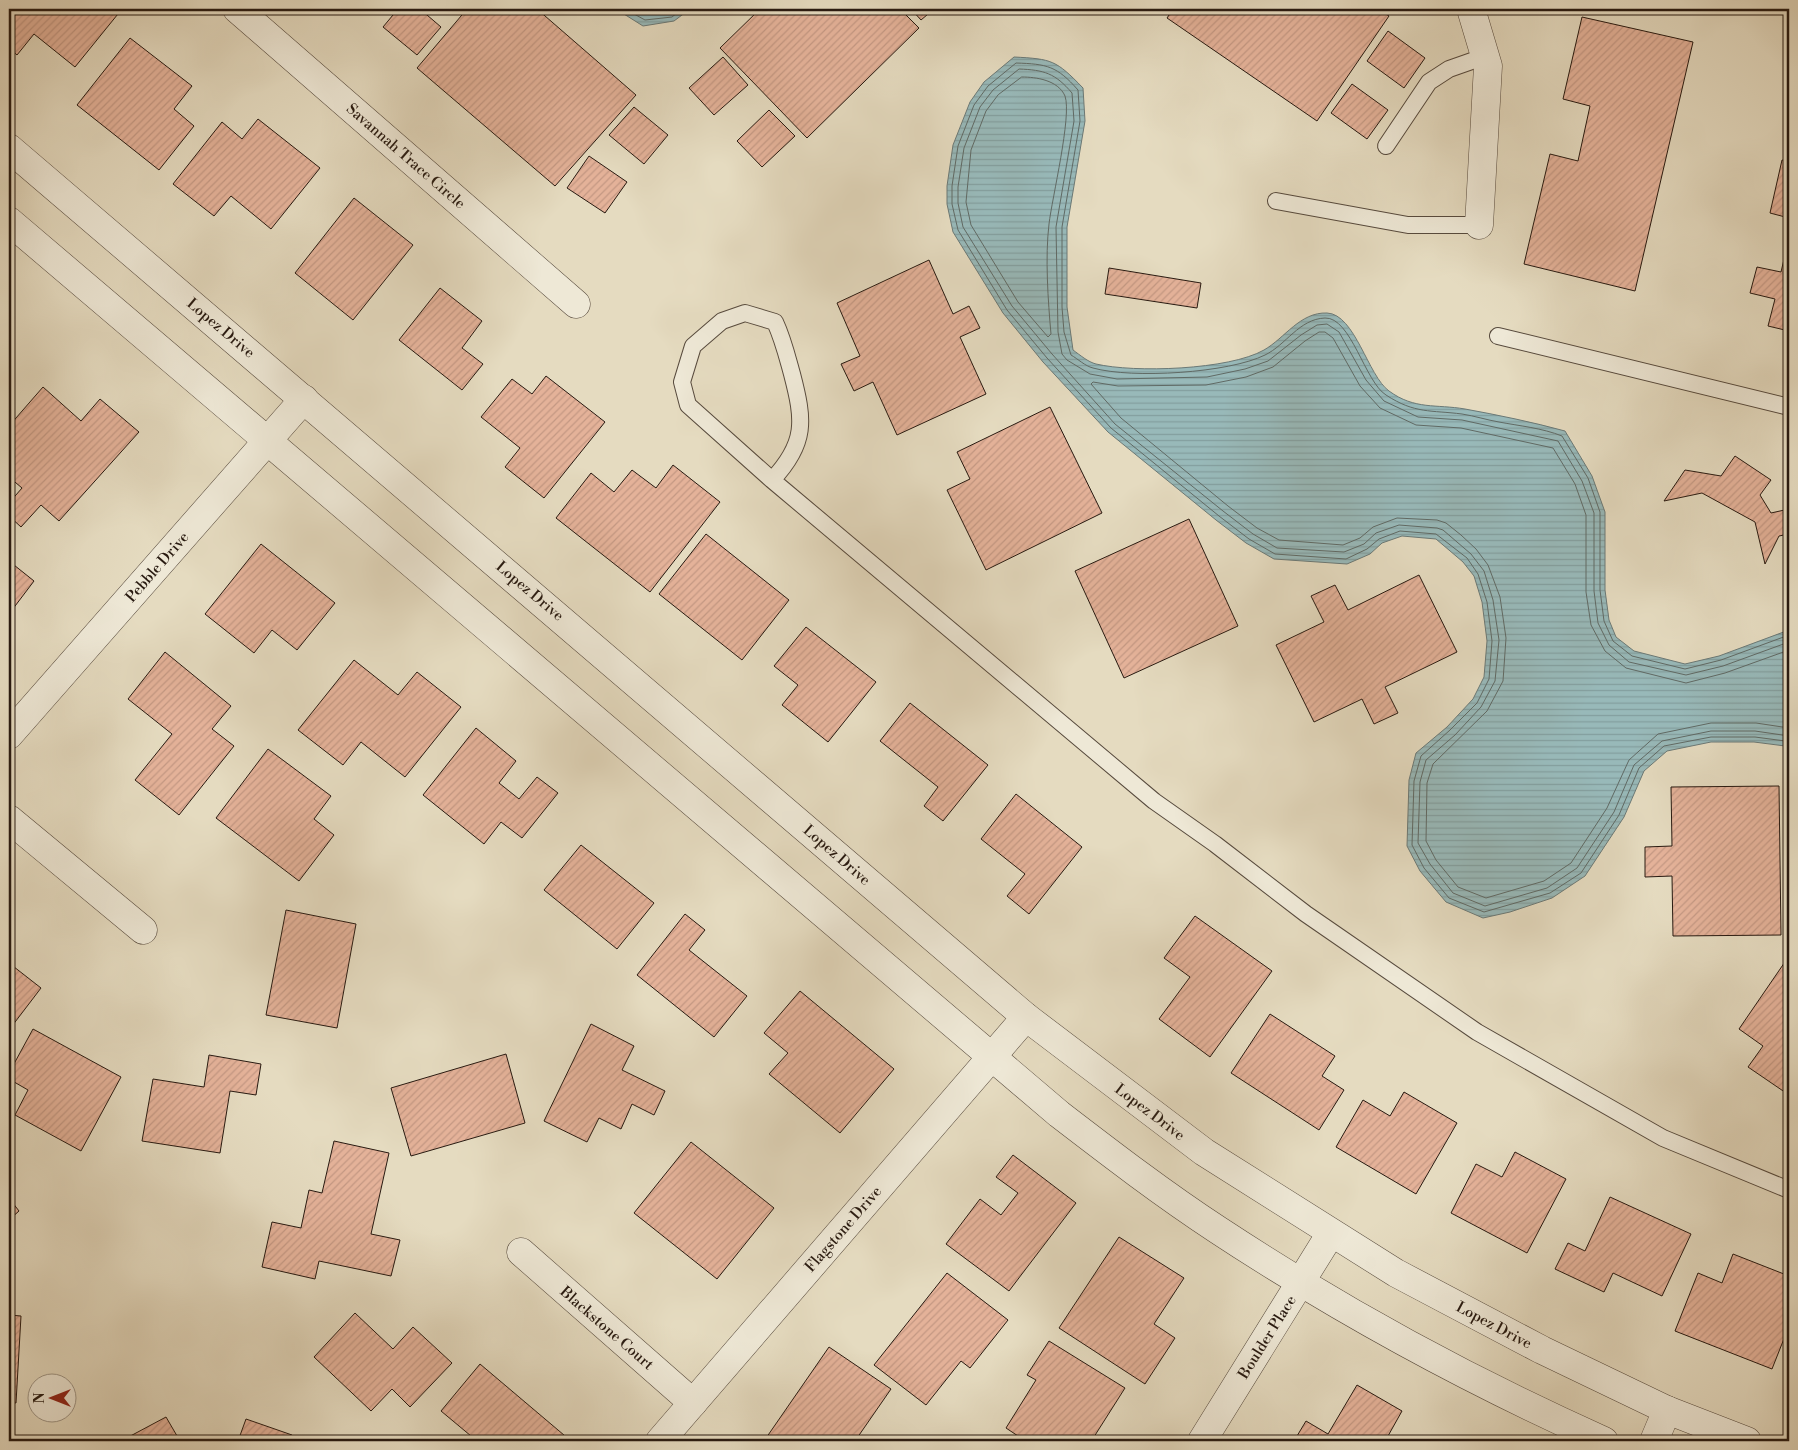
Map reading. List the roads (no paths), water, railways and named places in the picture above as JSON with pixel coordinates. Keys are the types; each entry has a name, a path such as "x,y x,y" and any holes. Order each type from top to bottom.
{"street":[{"name":"Savannah Trace Circle","path":"237,9 576,304"},
{"path":"1471,9 1488,66 1479,225"},
{"name":"Lopez Drive","path":"9,148 1026,1017 1204,1152 1396,1273 1542,1350 1667,1410 1747,1441"},
{"path":"9,221 990,1058 1129,1167 1218,1230 1301,1282 1469,1377 1604,1441"},
{"name":"Pebble Drive","path":"9,735 304,399"},
{"path":"9,820 144,930"},
{"name":"Flagstone Drive","path":"660,1441 1026,1017"},
{"name":"Boulder Place","path":"1202,1441 1331,1233"},
{"name":"Blackstone Court","path":"521,1252 692,1403"},
{"path":"1654,1441 1667,1410"}],"lane":[{"path":"1386,146 1429,82 1449,69 1486,56"},
{"path":"1276,201 1408,225 1479,225"},
{"path":"772,480 786,465 799,437 802,410 782,336 775,322 745,313 722,321 693,346 682,382 688,405 772,480 1154,801 1215,844 1306,914 1476,1032 1663,1138 1789,1190"},
{"path":"1498,336 1789,407"}],"water":[{"path":"616,9 690,9 674,21 643,26"},
{"path":"1014,57 1045,60 1053,63 1059,66 1083,88 1085,121 1067,227 1067,307 1073,350 1093,363 1113,367 1157,369 1205,366 1248,357 1272,345 1301,321 1317,314 1327,313 1337,316 1346,324 1381,383 1399,397 1417,404 1465,409 1565,431 1592,476 1605,512 1605,590 1609,620 1616,637 1634,651 1685,664 1719,656 1789,630 1789,753 1785,746 1754,742 1711,742 1667,751 1644,771 1624,817 1585,876 1552,898 1510,912 1483,918 1446,902 1420,871 1407,846 1409,780 1416,753 1447,727 1473,699 1484,677 1487,641 1482,602 1474,576 1463,562 1436,539 1402,536 1382,543 1370,554 1347,564 1274,559 1246,543 1108,432 1043,362 1003,313 953,232 947,204 947,186 953,145 970,102 984,82"}]}
